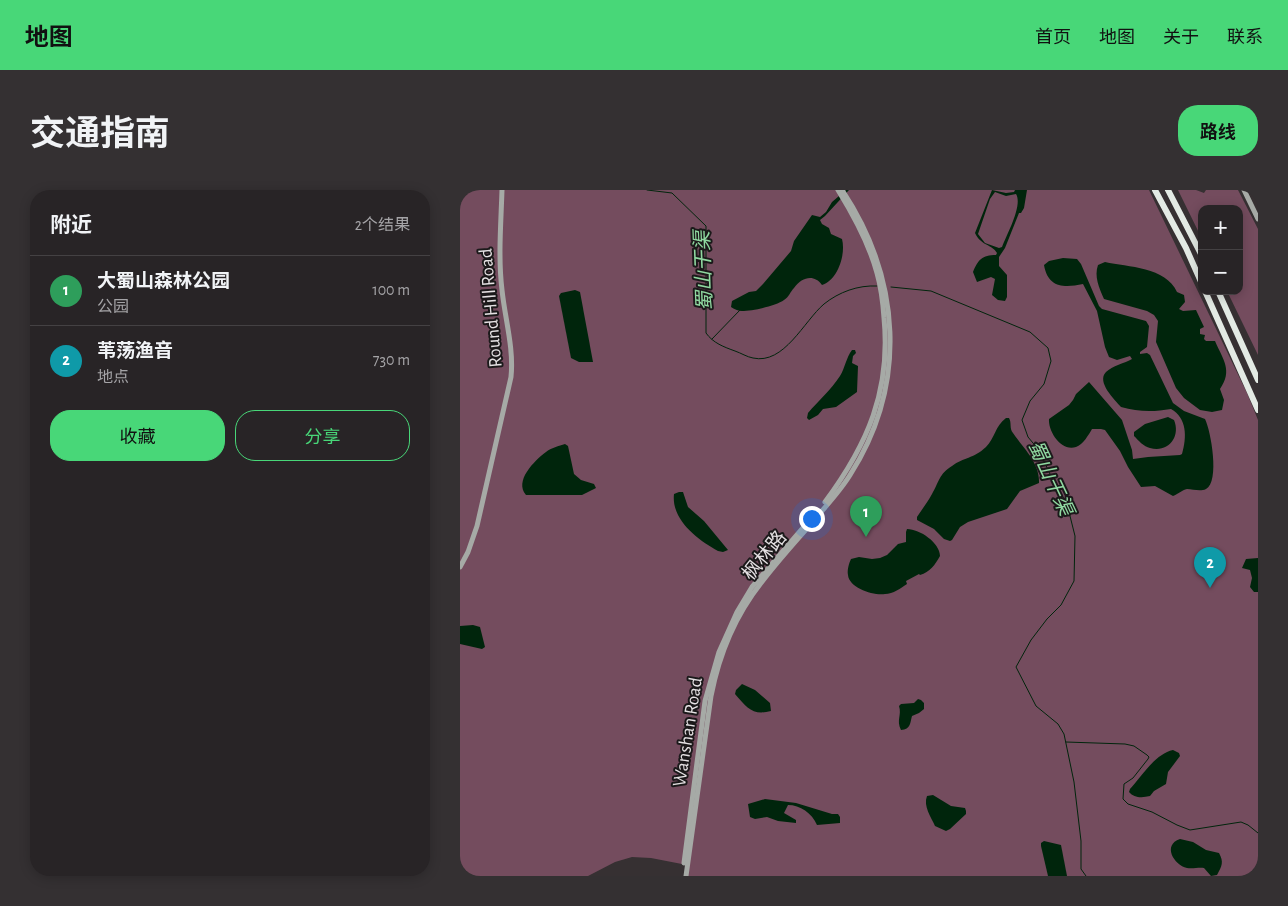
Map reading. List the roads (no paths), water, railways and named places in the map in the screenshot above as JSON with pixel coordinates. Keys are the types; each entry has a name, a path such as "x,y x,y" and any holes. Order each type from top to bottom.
{"highway":[{"path":"1155,190 1198,275"},
{"path":"1168,190 1199,250"},
{"path":"1207,295 1258,410"},
{"path":"1220,295 1258,380"}],"main road":[{"name":"Round Hill Road","path":"460,567 468,552 477,526 512,377 511,348 500,276 502,190"},
{"path":"838,190 846,200"},
{"path":"842,190 846,200"},
{"path":"1244,190 1258,219"},
{"name":"Wanshan Road","path":"685,876 705,701 719,652 737,612 752,587 825,502 850,468 871,425 880,392 886,358 886,335 881,290 878,274 869,250 846,200"}],"waterway":[{"name":"蜀山干渠","path":"647,190 672,193 706,226 706,333 715,342 748,357 764,358 774,355 793,340 824,304 842,293 856,288 877,286"},
{"name":"蜀山干渠","path":"891,287 931,291 1030,332 1048,348 1051,361 1044,384 1030,401 1022,420 1028,437 1038,449 1067,504 1075,536 1074,581 1061,605 1047,619 1031,640 1016,667 1036,706 1058,724 1064,734 1074,782 1081,841 1081,869 1086,876"},
{"path":"712,339 741,309"},
{"path":"1066,742 1125,744 1134,746 1147,755 1148,759 1133,778 1124,784 1123,799 1128,804 1152,812 1190,830 1241,822 1258,833"}],"place":[{"name":"大蜀山森林公园","path":"866,537"},
{"name":"苇荡渔音","path":"1210,588"}]}
